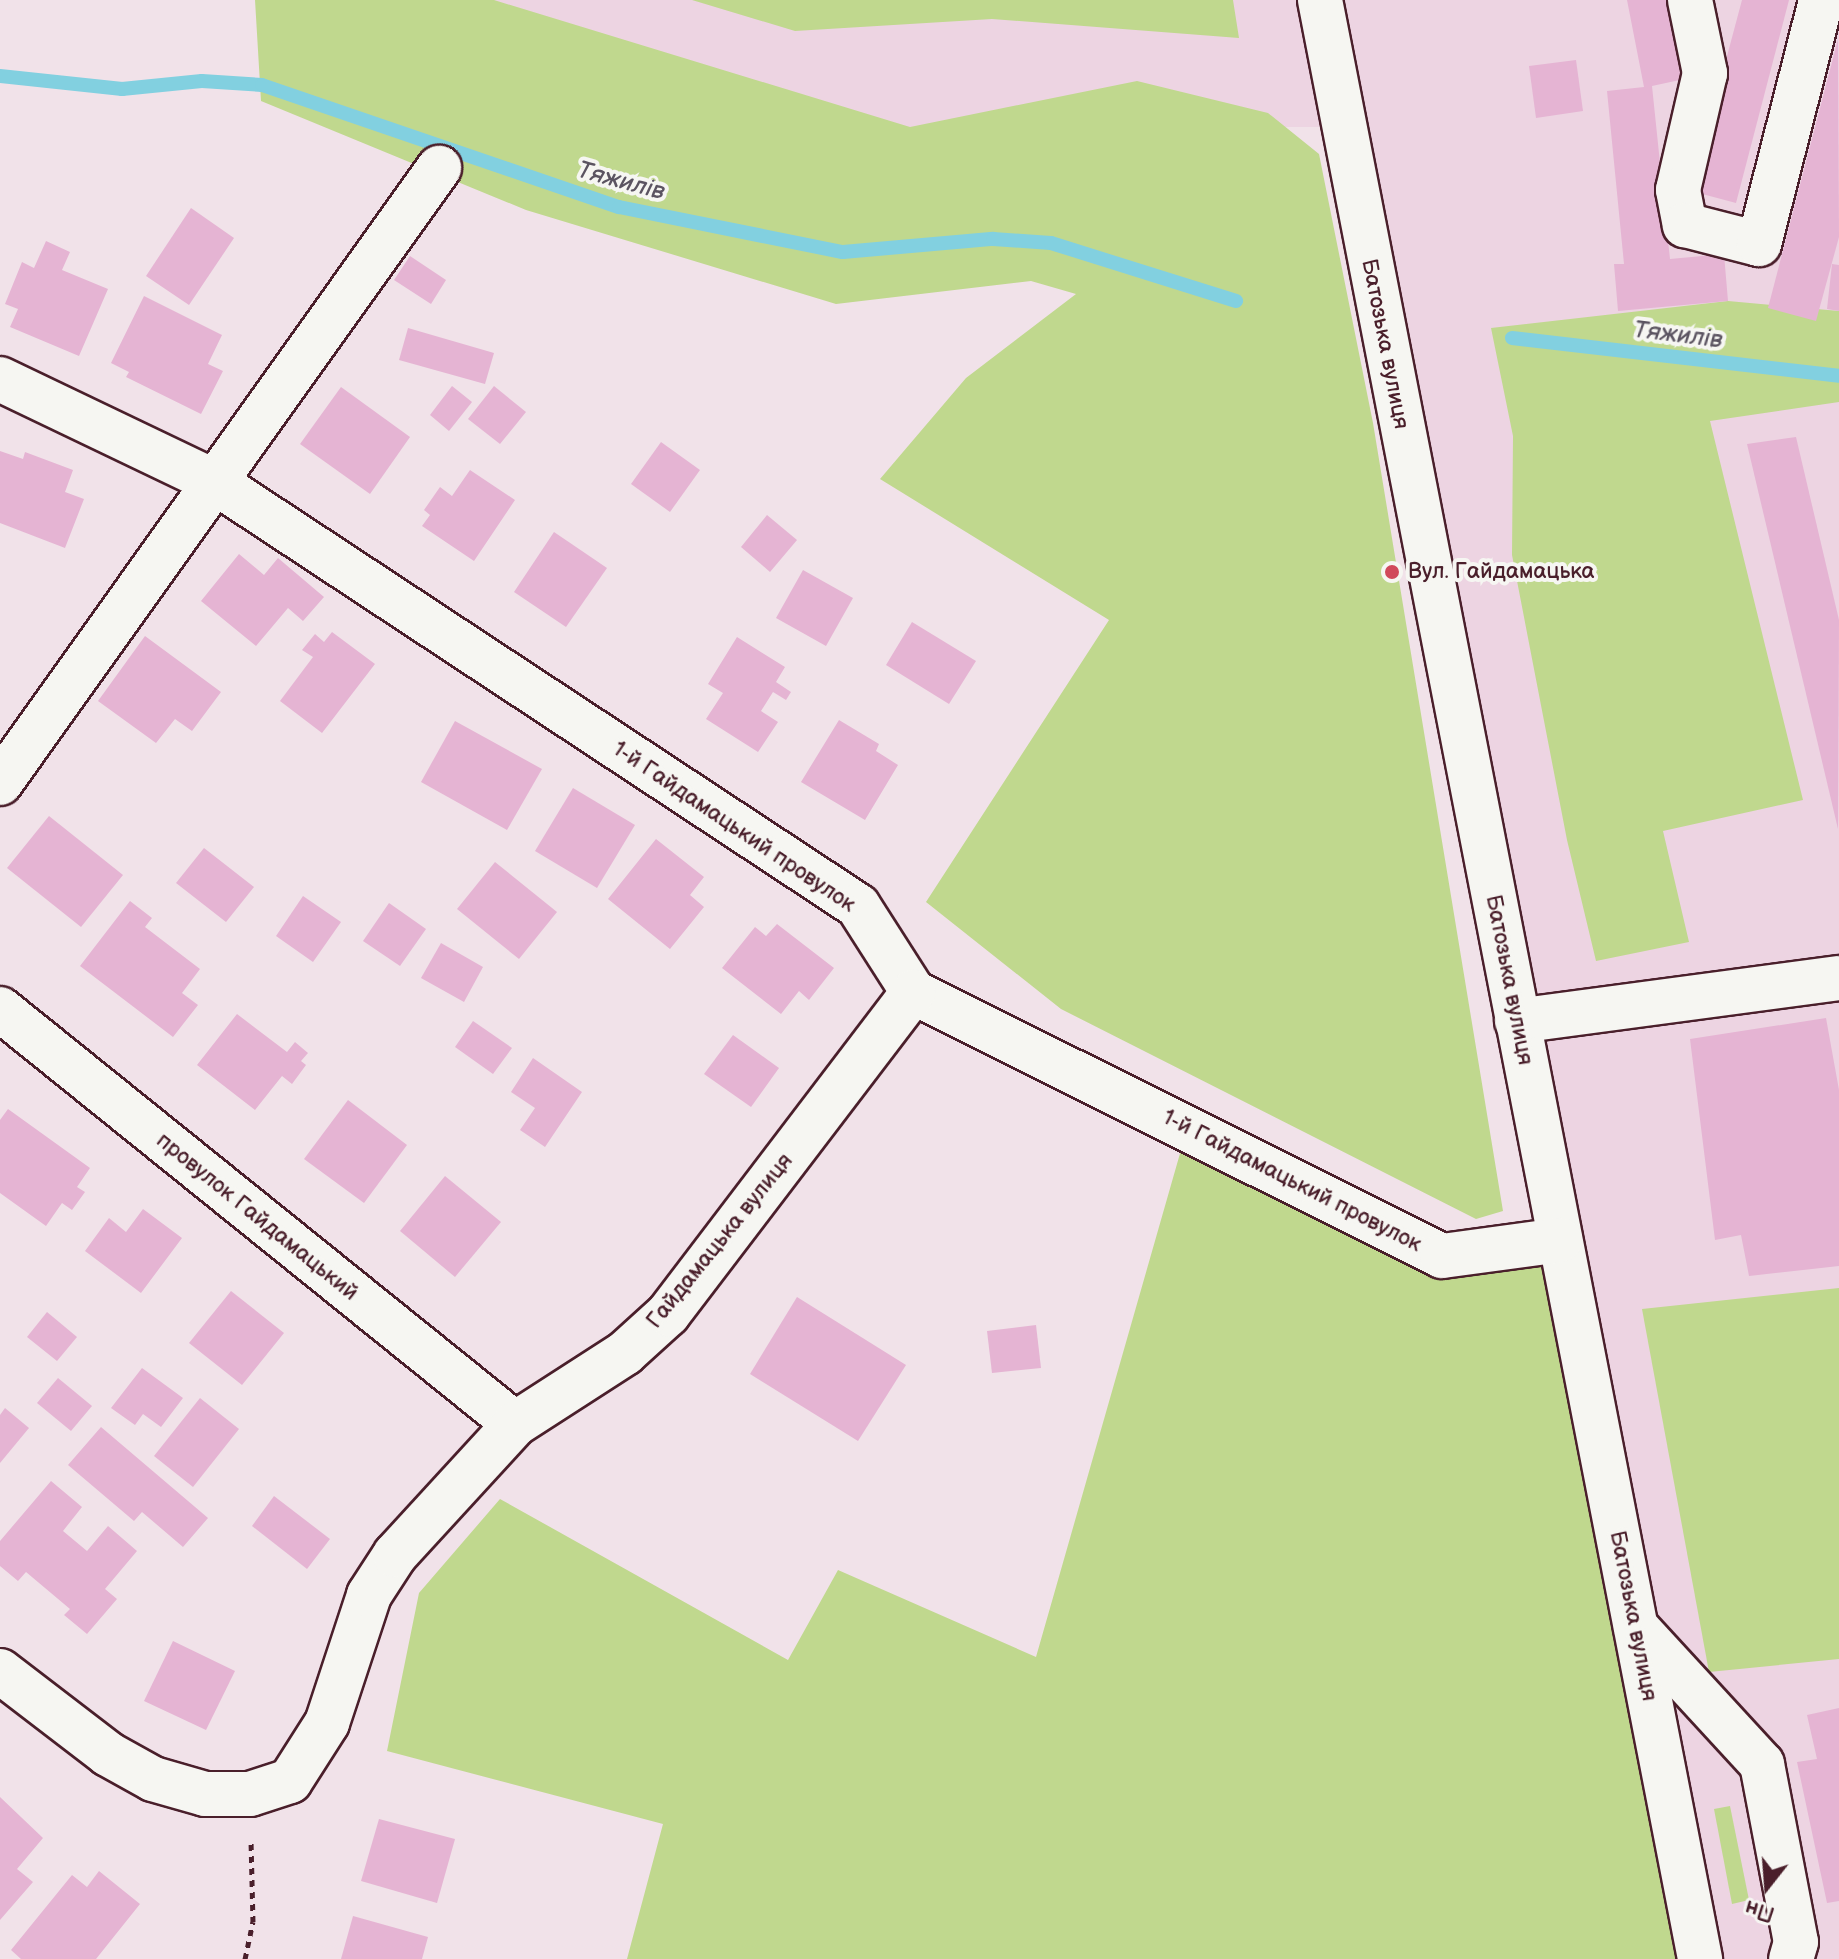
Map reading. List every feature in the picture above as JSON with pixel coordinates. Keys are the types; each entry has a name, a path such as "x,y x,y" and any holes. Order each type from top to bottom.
{"street":[{"name":"Батозька вулиця","path":"1320,0 1700,1959"},
{"path":"1690,0 1705,73 1678,190 1685,225 1759,244 1821,0"},
{"path":"0,783 439,168"},
{"name":"1-й Гайдамацький провулок","path":"0,379 215,482 858,906 913,992 1442,1256 1560,1240"},
{"path":"1517,1021 1839,978"},
{"name":"Гайдамацька вулиця","path":"0,1671 108,1754 153,1779 205,1794 250,1794 290,1781 327,1723 369,1595 395,1555 515,1424 625,1353 668,1314 913,992"},
{"name":"провулок Гайдамацький","path":"0,1009 515,1424"},
{"path":"1636,1627 1762,1764 1796,1942 1791,1959"}],"path":[{"path":"245,1959 253,1922 250,1794"}],"shaded area":[{"path":"440,0 1839,0 1839,1959 1700,1959 1338,127 887,127"}],"green space":[{"path":"255,0 494,0 910,127 1137,81 1268,113 1319,154 1373,423 1503,1211 1476,1219 1061,1009 926,902 1109,620 880,479 966,378 1076,294 1031,281 836,304 526,210 261,101"},
{"path":"692,0 1233,0 1239,38 992,19 795,31"},
{"path":"1728,301 1839,311 1839,402 1710,421 1803,800 1663,831 1689,942 1596,961 1567,840 1512,555 1513,436 1491,328"},
{"path":"1187,1129 1442,1255 1560,1240 1699,1959 627,1959 663,1824 387,1751 419,1593 500,1499 788,1660 838,1570 1036,1657"},
{"path":"1839,1288 1839,1659 1709,1672 1642,1309"},
{"path":"1730,1806 1749,1900 1732,1904 1714,1809"}],"building":[{"path":"1627,0 1674,0 1689,78 1652,86 1670,259 1724,254 1728,301 1618,311 1614,264 1624,264 1607,91 1644,87"},
{"path":"1742,0 1789,0 1736,203 1691,191"},
{"path":"1838,39 1839,237 1816,321 1768,308"},
{"path":"1576,60 1583,111 1536,118 1529,66"},
{"path":"191,208 234,238 189,305 146,276"},
{"path":"46,241 70,252 62,270 108,289 79,356 10,327 18,309 5,304 22,262 34,268"},
{"path":"410,256 446,280 431,304 394,280"},
{"path":"1832,264 1839,265 1839,311 1827,309"},
{"path":"144,296 222,335 208,364 223,371 201,414 126,377 129,372 111,363"},
{"path":"408,328 494,353 485,384 399,360"},
{"path":"452,386 472,402 449,431 430,415"},
{"path":"494,386 526,412 500,444 468,419"},
{"path":"341,387 410,437 370,494 300,444"},
{"path":"1796,437 1839,620 1838,829 1747,444"},
{"path":"661,442 700,470 670,512 631,484"},
{"path":"0,451 23,459 25,452 73,470 65,492 84,499 65,548 0,523"},
{"path":"470,470 515,500 474,561 422,526 430,515 424,510 440,487 452,496"},
{"path":"767,515 797,540 770,572 741,547"},
{"path":"554,532 607,568 566,627 514,592"},
{"path":"239,554 264,575 278,558 324,597 303,621 288,608 256,646 201,601"},
{"path":"803,570 853,598 826,646 776,618"},
{"path":"912,622 976,661 949,704 886,665"},
{"path":"332,632 375,664 322,733 280,701 313,657 302,650 315,634 324,642"},
{"path":"145,636 221,692 192,731 175,719 156,743 98,701"},
{"path":"737,637 785,667 776,682 791,692 786,700 773,692 761,711 778,722 758,752 706,719 723,693 708,684"},
{"path":"839,720 879,744 876,751 898,765 865,820 801,782"},
{"path":"455,721 542,769 507,830 421,782"},
{"path":"573,788 635,825 597,888 535,851"},
{"path":"49,816 123,875 81,927 7,868"},
{"path":"656,839 704,877 690,895 704,907 670,949 608,899"},
{"path":"204,848 254,887 226,922 176,883"},
{"path":"495,862 557,912 519,959 457,909"},
{"path":"303,896 341,922 313,962 276,936"},
{"path":"130,901 152,918 145,927 200,969 182,993 198,1005 173,1037 80,966"},
{"path":"389,903 426,929 400,966 363,941"},
{"path":"777,924 834,968 809,1000 799,991 781,1014 722,968 755,927 766,936"},
{"path":"441,943 483,967 464,1002 421,978"},
{"path":"237,1014 287,1052 295,1042 308,1053 301,1061 306,1065 292,1084 282,1076 255,1110 197,1065"},
{"path":"1826,1018 1839,1090 1839,1266 1749,1276 1741,1235 1715,1240 1690,1039"},
{"path":"473,1021 512,1048 493,1074 455,1047"},
{"path":"733,1035 779,1068 751,1107 704,1074"},
{"path":"533,1058 582,1092 545,1147 520,1130 535,1108 511,1092"},
{"path":"348,1100 407,1145 364,1203 304,1159"},
{"path":"8,1109 90,1168 77,1187 85,1192 72,1210 62,1203 46,1226 0,1193 0,1120"},
{"path":"445,1176 501,1222 455,1277 400,1231"},
{"path":"143,1209 182,1238 141,1293 85,1251 109,1218 126,1232"},
{"path":"231,1291 284,1333 242,1385 189,1343"},
{"path":"797,1297 906,1365 858,1441 750,1374"},
{"path":"47,1312 77,1337 57,1361 27,1337"},
{"path":"1036,1325 1041,1368 992,1373 987,1331"},
{"path":"142,1368 183,1398 161,1427 143,1414 135,1425 111,1408"},
{"path":"58,1378 92,1406 71,1431 37,1403"},
{"path":"200,1398 239,1429 193,1487 154,1456"},
{"path":"5,1408 29,1428 0,1463 0,1415"},
{"path":"101,1427 208,1518 183,1547 142,1512 134,1521 68,1465"},
{"path":"51,1481 82,1507 63,1531 87,1551 108,1526 137,1551 105,1589 117,1599 87,1634 64,1615 70,1609 26,1572 18,1581 0,1566 0,1541"},
{"path":"274,1496 330,1539 307,1569 252,1526"},
{"path":"173,1641 235,1671 206,1730 144,1701"},
{"path":"1839,1708 1839,1901 1827,1903 1797,1762 1817,1759 1807,1715"},
{"path":"0,1797 43,1838 17,1869 33,1882 0,1920"},
{"path":"379,1819 455,1839 437,1903 361,1881"},
{"path":"99,1871 140,1904 96,1959 21,1959 11,1950 72,1875 87,1887"},
{"path":"353,1916 428,1937 422,1959 341,1959"}],"waterway":[{"name":"Тяжилів","path":"0,76 122,89 202,81 262,85 619,207 843,252 993,239 1051,243 1236,301"},
{"name":"Тяжилів","path":"1512,338 1839,376"}],"place":[{"name":"Вул. Гайдамацька","path":"1392,572"}]}
